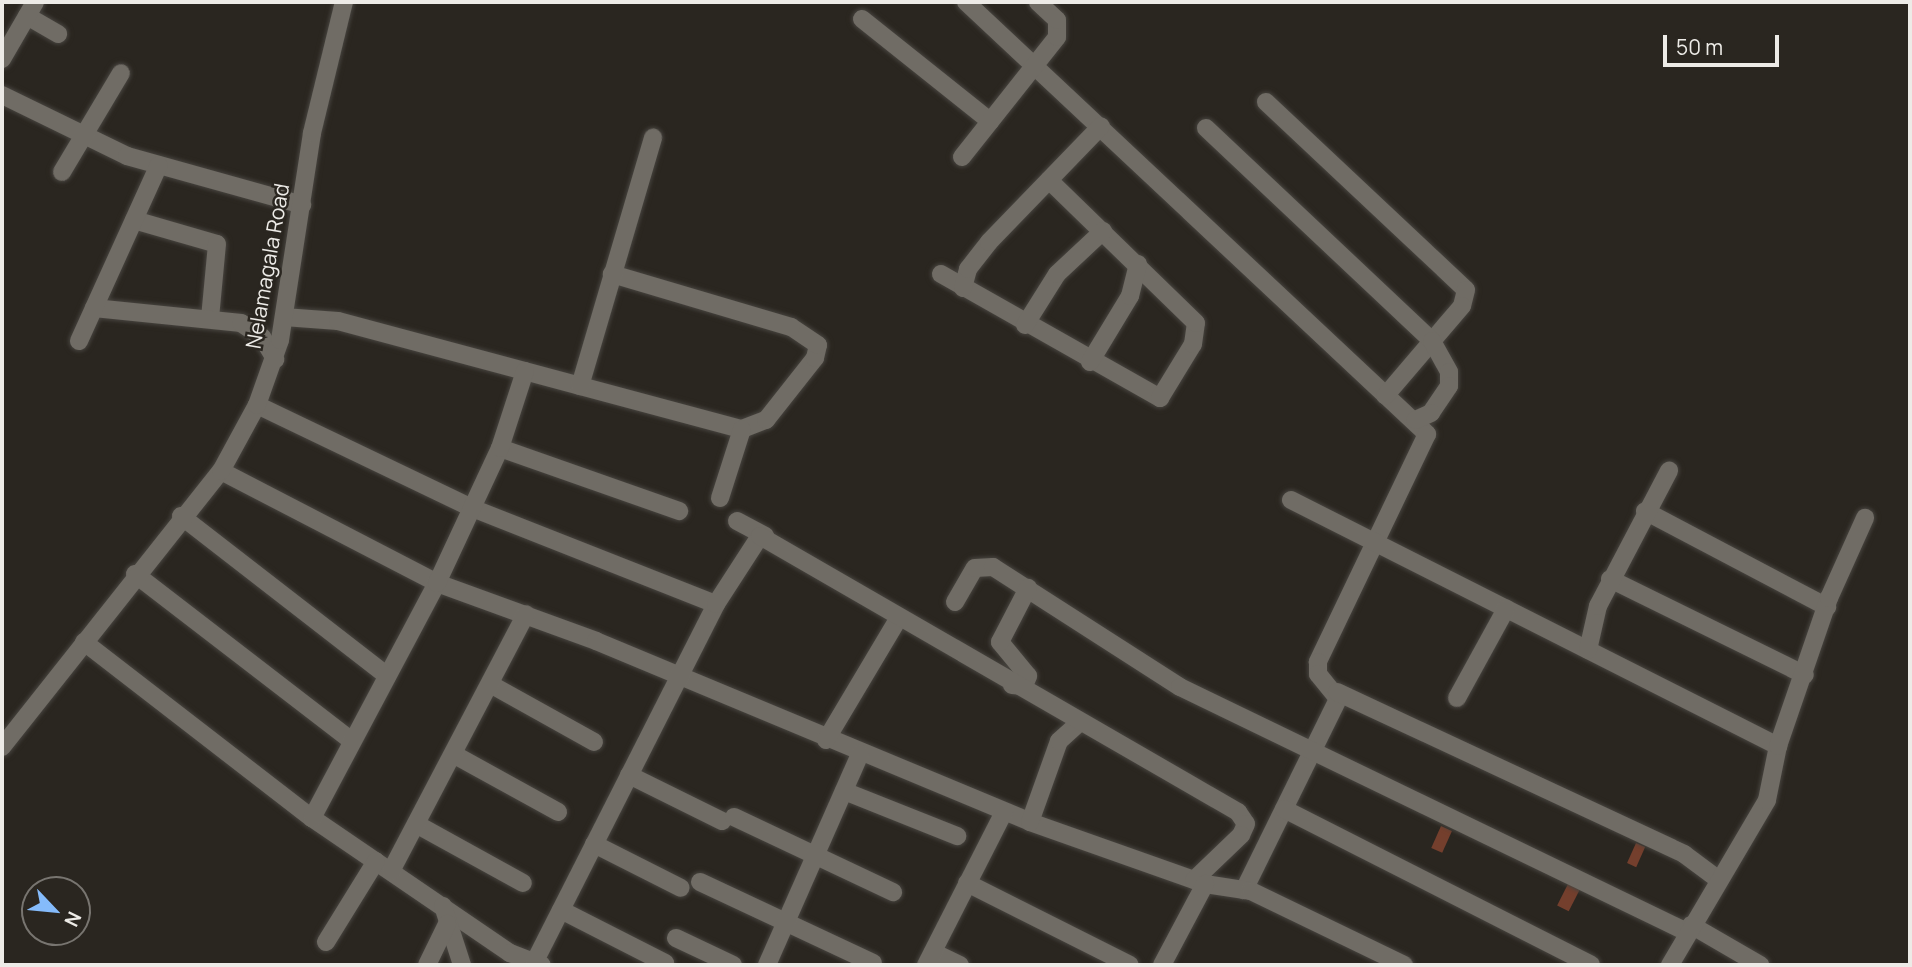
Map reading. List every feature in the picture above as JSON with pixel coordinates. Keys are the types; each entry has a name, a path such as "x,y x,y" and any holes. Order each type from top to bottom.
{"street":[{"name":"Nelamagala Road","path":"3,743 181,516 221,471 257,405 275,359 302,205 344,2"},
{"path":"966,2 1101,126 1385,396 1397,412 1415,420 1427,434 1425,444 1318,662 1318,674 1337,692 1684,854 1720,880"},
{"path":"962,157 1059,32 1038,2"},
{"path":"2,58 31,9 58,34"},
{"path":"862,19 990,121"},
{"path":"62,172 121,73"},
{"path":"2,95 81,138 159,165 302,205"},
{"path":"1266,102 1466,290 1465,302 1385,396"},
{"path":"963,288 974,260 1101,126"},
{"path":"1206,128 1433,341 1449,372 1449,386 1431,413 1415,420"},
{"path":"580,386 653,138"},
{"path":"79,341 159,165"},
{"path":"941,274 1025,325 1158,398 1193,344 1198,328 1192,316 1049,180"},
{"path":"134,220 217,244 209,318"},
{"path":"1025,325 1057,274 1103,231"},
{"path":"1090,362 1130,296 1138,264"},
{"path":"284,317 338,321 742,429 766,421 781,404 818,345 791,327 612,275"},
{"path":"94,308 209,318 254,330 275,359"},
{"path":"312,818 437,583 500,448 524,371"},
{"path":"257,405 472,508 716,604"},
{"path":"720,498 742,429"},
{"path":"500,448 679,511"},
{"path":"221,471 437,583 526,614 1030,822 1200,882 1244,890 1404,965"},
{"path":"1588,650 1610,579 1669,471"},
{"path":"1292,500 1778,746"},
{"path":"1645,511 1827,607"},
{"path":"181,516 387,676"},
{"path":"1670,965 1767,800 1778,746 1827,607 1865,518"},
{"path":"737,521 898,619 1245,819 1234,844 1200,882 1161,965"},
{"path":"84,642 312,818 376,861 445,915 538,964 561,910 716,604 751,543 765,536"},
{"path":"955,602 981,565 1028,588 1169,681 1760,965"},
{"path":"135,574 352,741"},
{"path":"1610,579 1805,675"},
{"path":"1012,685 1024,686 1028,676 1000,642 1028,588"},
{"path":"1457,698 1506,609"},
{"path":"391,872 526,614"},
{"path":"826,740 898,619"},
{"path":"489,684 594,742"},
{"path":"1244,890 1313,750 1337,692"},
{"path":"1030,822 1059,741 1079,723"},
{"path":"453,754 558,812"},
{"path":"767,965 860,754"},
{"path":"629,775 893,892"},
{"path":"844,791 957,835"},
{"path":"1284,808 1591,965"},
{"path":"960,965 929,958 1004,812"},
{"path":"416,824 523,883"},
{"path":"594,844 681,888"},
{"path":"326,942 376,861"},
{"path":"700,882 785,926 873,963"},
{"path":"967,883 1130,965"},
{"path":"561,910 665,963"},
{"path":"427,965 445,915"},
{"path":"445,915 462,965"},
{"path":"676,938 733,965"},
{"path":"495,942 505,965"}],"building":[{"path":"1441,826 1452,831 1442,853 1431,848"},
{"path":"1636,843 1645,847 1636,867 1627,863"},
{"path":"1568,884 1580,890 1569,911 1557,905"}]}
